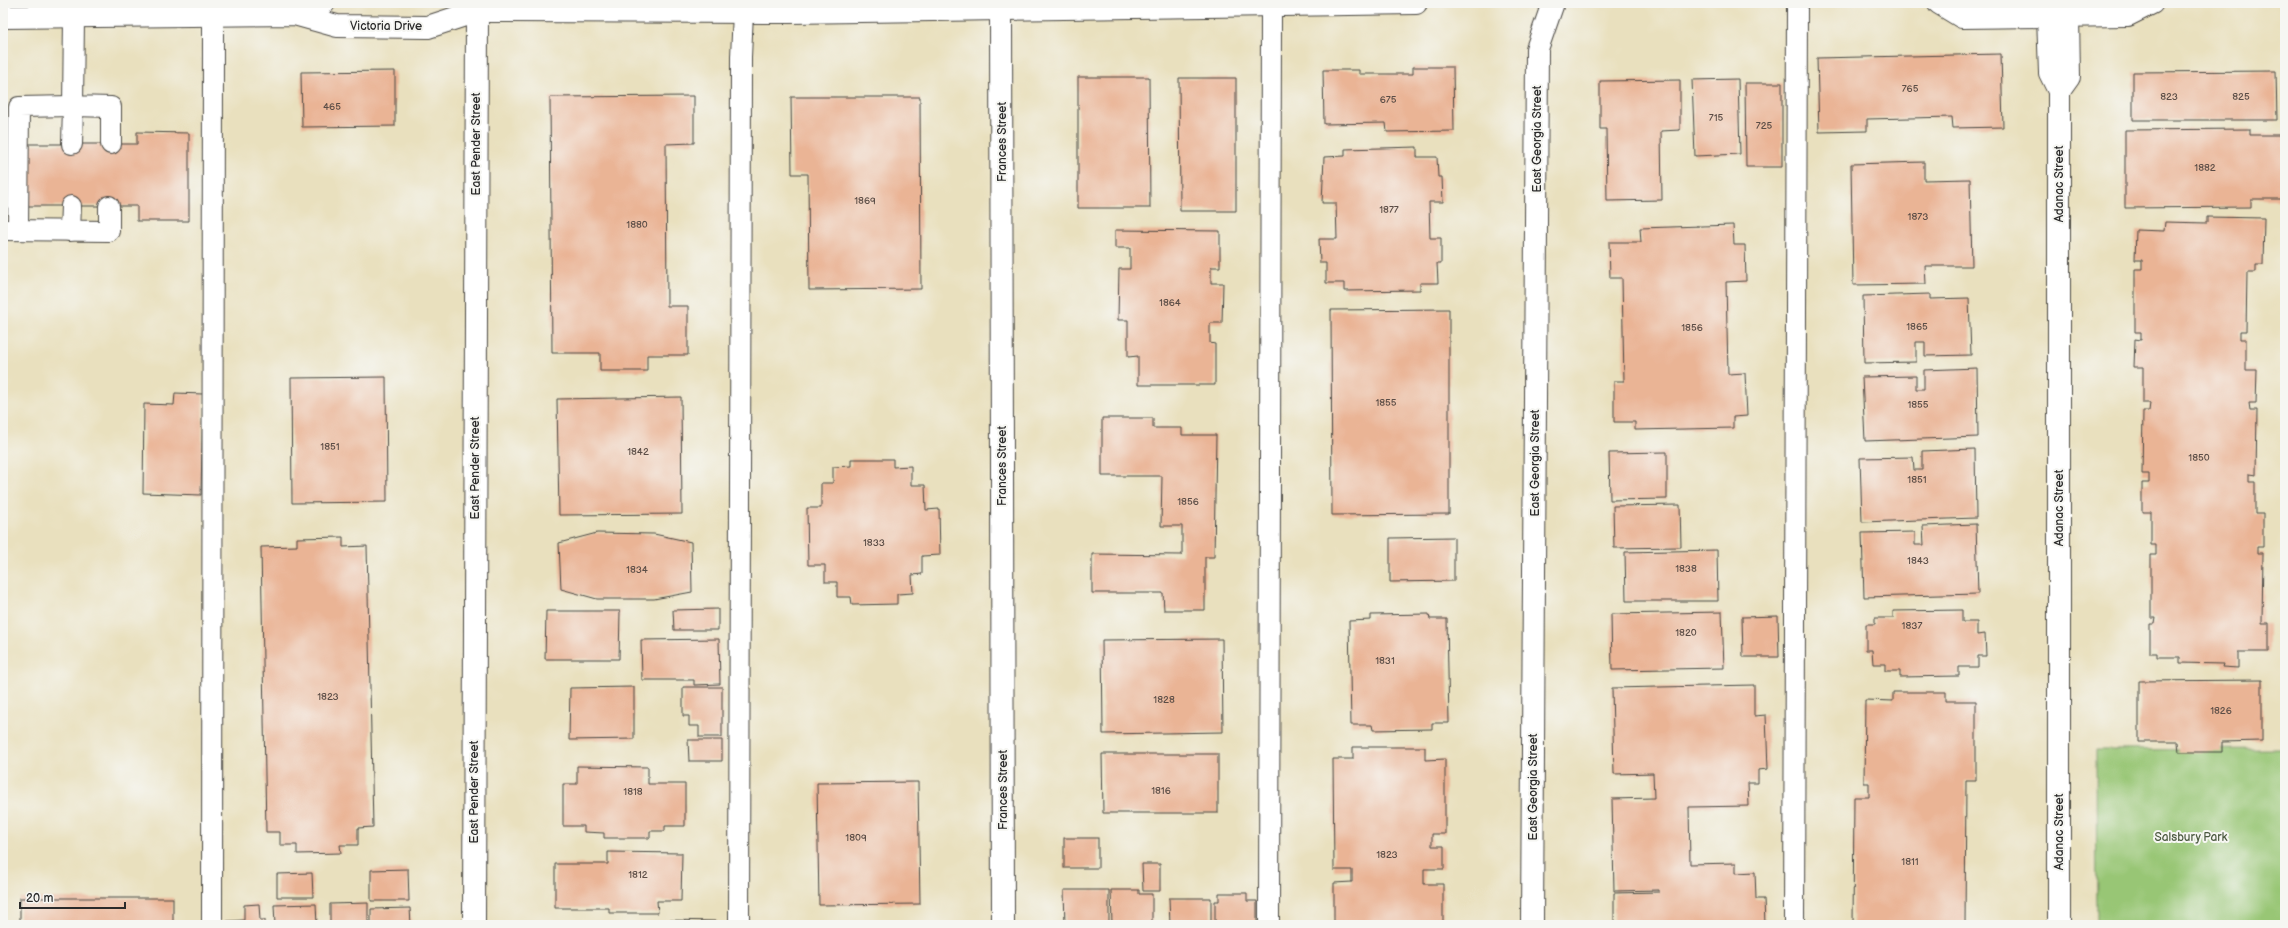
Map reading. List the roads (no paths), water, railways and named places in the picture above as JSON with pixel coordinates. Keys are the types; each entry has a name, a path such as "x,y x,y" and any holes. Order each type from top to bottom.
{"street":[{"name":"Victoria Drive","path":"294,14 324,3"},
{"name":"Victoria Drive","path":"456,3 477,11"},
{"name":"Victoria Drive","path":"3,18 294,14 337,26 428,27 477,11 743,12 789,7 1001,8 1109,5 1416,3"},
{"name":"East Georgia Street","path":"1532,925 1537,49 1553,3"},
{"path":"1939,3 1962,17 2128,15 2152,3"},
{"name":"Frances Street","path":"1001,8 1003,925"},
{"name":"East Pender Street","path":"474,925 477,11"},
{"name":"Adanac Street","path":"2058,16 2050,74 2059,91 2059,925"}],"lane":[{"path":"1794,925 1797,3"},
{"path":"1269,925 1271,5"},
{"path":"739,925 740,65 743,12"},
{"path":"212,925 213,15"},
{"path":"72,144 74,17"},
{"path":"110,206 109,231 11,230 11,107 111,107 111,144"},
{"path":"70,231 71,206"}],"park label":[{"name":"Salsbury Park","path":"2191,837"}]}
